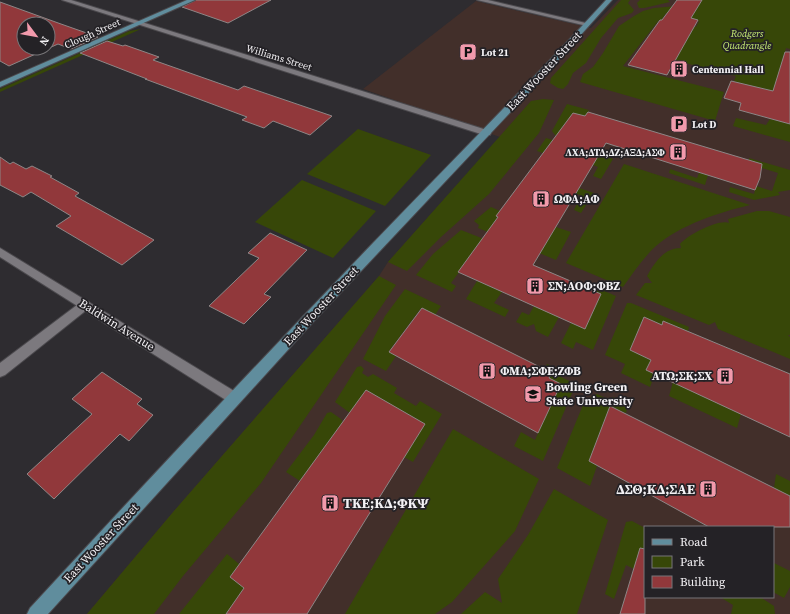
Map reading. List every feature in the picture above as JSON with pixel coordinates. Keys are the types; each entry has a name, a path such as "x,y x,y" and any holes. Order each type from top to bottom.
{"main road":[{"name":"Clough Street","path":"0,85 192,0"},
{"name":"East Wooster Street","path":"36,614 234,398 405,216 487,133 609,0"}],"street":[{"name":"Williams Street","path":"66,0 487,133"},
{"path":"480,0 587,24"},
{"name":"Baldwin Avenue","path":"0,252 234,398"},
{"path":"0,371 85,305"}],"shaded area":[{"name":"Bowling Green State University","path":"618,0 790,0 790,614 87,614 174,511 379,276 388,262 500,137 363,89 476,1 591,28"}],"green space":[{"path":"621,0 630,0 628,3 634,10 632,13 618,18 601,38 586,63 573,73 568,84 563,89 550,83 551,78"},
{"path":"640,0 668,0 670,2 639,8 637,3"},
{"name":"Rodgers Quadrangle","path":"702,0 790,0 790,49 786,48 775,93 734,81 736,76 662,57 694,26 696,27 699,21 666,13 662,19 663,20 659,20 623,66 724,92 715,121 580,82 583,74 593,67 603,53 619,26 643,11 654,8 677,6 697,9"},
{"path":"141,29 0,92 0,89 129,31"},
{"path":"543,99 554,100 539,133 489,194 441,237 407,271 388,262 531,101"},
{"path":"567,104 589,110 585,116 573,113 561,129 584,144 555,135 552,131"},
{"path":"736,118 766,125 770,119 790,124 790,142 733,126"},
{"path":"358,129 431,155 385,206 307,174"},
{"path":"546,138 613,159 601,179 593,176 598,167 593,165 596,160 549,144 543,153 537,151"},
{"path":"749,158 790,170 790,190 778,192 780,195 754,200 729,192 730,187 754,194 756,186 772,191 778,173 762,168 762,164 749,160"},
{"path":"624,164 750,205 726,211 701,220 666,238 656,246 638,266 623,287 566,263"},
{"path":"670,169 697,178 699,173 708,175 705,185 669,173"},
{"path":"302,180 376,211 333,258 255,222"},
{"path":"579,188 594,193 581,213 574,210 581,195 576,194"},
{"path":"491,207 500,211 496,216 505,220 556,227 571,232 556,260 478,228 479,225 474,221"},
{"path":"757,211 769,211 790,217 790,335 788,335 790,337 790,359 718,329 715,322 709,325 636,295 645,283 652,283 647,276 653,266 665,253 670,250 681,248 680,244 696,232 718,223 729,223 728,219"},
{"path":"461,230 484,239 451,283 456,286 452,292 416,275 433,254"},
{"path":"379,276 396,285 261,483 183,576 154,614 87,614 174,511"},
{"path":"477,281 502,292 494,303 509,310 505,317 466,299"},
{"path":"595,287 616,296 593,350 576,342 573,349 561,343 571,323 585,329 601,294 593,291"},
{"path":"405,289 441,306 435,315 421,308 389,351 396,356 386,371 363,359 385,316"},
{"path":"627,303 631,303 689,327 688,331 664,321 662,325 644,317 631,350 651,360 647,370 655,374 650,387 621,373 625,364 605,355"},
{"path":"534,306 559,317 548,337 536,331 534,324 527,327 516,322 522,312 529,315"},
{"path":"547,364 563,371 561,377 576,384 543,461 514,446 521,432 535,440 560,384 549,378 552,373 545,369"},
{"path":"361,366 364,369 362,373 368,377 373,374 397,388 394,393 416,406 420,401 442,414 413,462 404,457 335,402 357,367"},
{"path":"673,382 741,414 737,428 669,396"},
{"path":"597,394 611,401 613,397 628,405 626,413 610,406 589,461 597,466 590,486 557,468 585,400"},
{"path":"331,412 341,419 343,423 300,481 286,472 314,435 327,413"},
{"path":"453,429 539,479 515,531 452,602 435,614 345,614"},
{"path":"776,474 790,481 790,496 774,488"},
{"path":"554,489 608,520 577,614 461,614 485,592 502,603 498,579 528,535"},
{"path":"632,521 644,527 644,554 639,551 634,569 626,565 614,599 605,594 626,522"},
{"path":"227,554 239,564 244,588 226,614 179,614"},
{"path":"774,563 790,571 790,587 784,598 774,593"},
{"path":"722,598 762,598 774,606 775,614 731,614 733,605"}],"building":[{"path":"196,0 271,0 228,23 182,7"},
{"path":"677,0 702,0 691,18 698,20 667,75 628,65 660,20 662,20"},
{"path":"0,2 39,16 16,16 16,56 31,56 9,66 0,61"},
{"path":"56,22 98,37 71,49 58,44 56,45"},
{"path":"107,41 123,46 125,45 159,57 153,60 238,90 244,86 332,116 310,135 273,121 264,128 242,120 247,117 80,53"},
{"path":"785,52 790,52 790,124 739,110 741,103 724,98 731,81 773,91"},
{"path":"588,112 762,164 760,178 755,190 606,143 533,265 601,294 585,329 458,272 498,217 496,216 573,113 585,116"},
{"path":"0,157 10,164 13,162 26,169 32,166 52,176 50,177 79,193 75,196 154,240 122,265 56,226 71,216 31,192 23,197 0,185"},
{"path":"270,233 307,250 264,294 271,297 244,324 209,306 259,258 248,253"},
{"name":"ΦΜΑ;ΣΦΕ;ΖΦΒ","path":"422,308 552,373 549,378 561,384 538,433 389,352"},
{"name":"ΑΤΩ;ΣΚ;ΣΧ","path":"644,317 662,325 663,321 790,374 790,437 646,370 651,360 630,350"},
{"path":"102,372 142,399 137,404 153,415 129,441 120,434 54,499 27,474 92,414 72,399"},
{"name":"ΤΚΕ;ΚΔ;ΦΚΨ","path":"366,390 425,424 307,614 226,614 244,588 230,577"},
{"name":"ΔΣΘ;ΚΔ;ΣΑΕ","path":"610,406 790,496 790,527 707,526 589,461"},
{"path":"640,548 644,549 645,614 620,614"}],"place":[{"name":"Lot 21","path":"468,52"},
{"name":"Centennial Hall","path":"679,69"},
{"name":"Lot D","path":"679,124"},
{"name":"ΛΧΑ;ΔΤΔ;ΔΖ;ΑΞΔ;ΑΣΦ","path":"678,152"},
{"name":"ΩΦΑ;ΑΦ","path":"541,199"},
{"name":"ΣΝ;ΑΟΦ;ΦΒΖ","path":"535,286"},
{"name":"ΦΜΑ;ΣΦΕ;ΖΦΒ","path":"487,371"},
{"name":"ΑΤΩ;ΣΚ;ΣΧ","path":"725,376"},
{"name":"Bowling Green State University","path":"533,394"},
{"name":"ΔΣΘ;ΚΔ;ΣΑΕ","path":"708,489"},
{"name":"ΤΚΕ;ΚΔ;ΦΚΨ","path":"330,503"}]}
